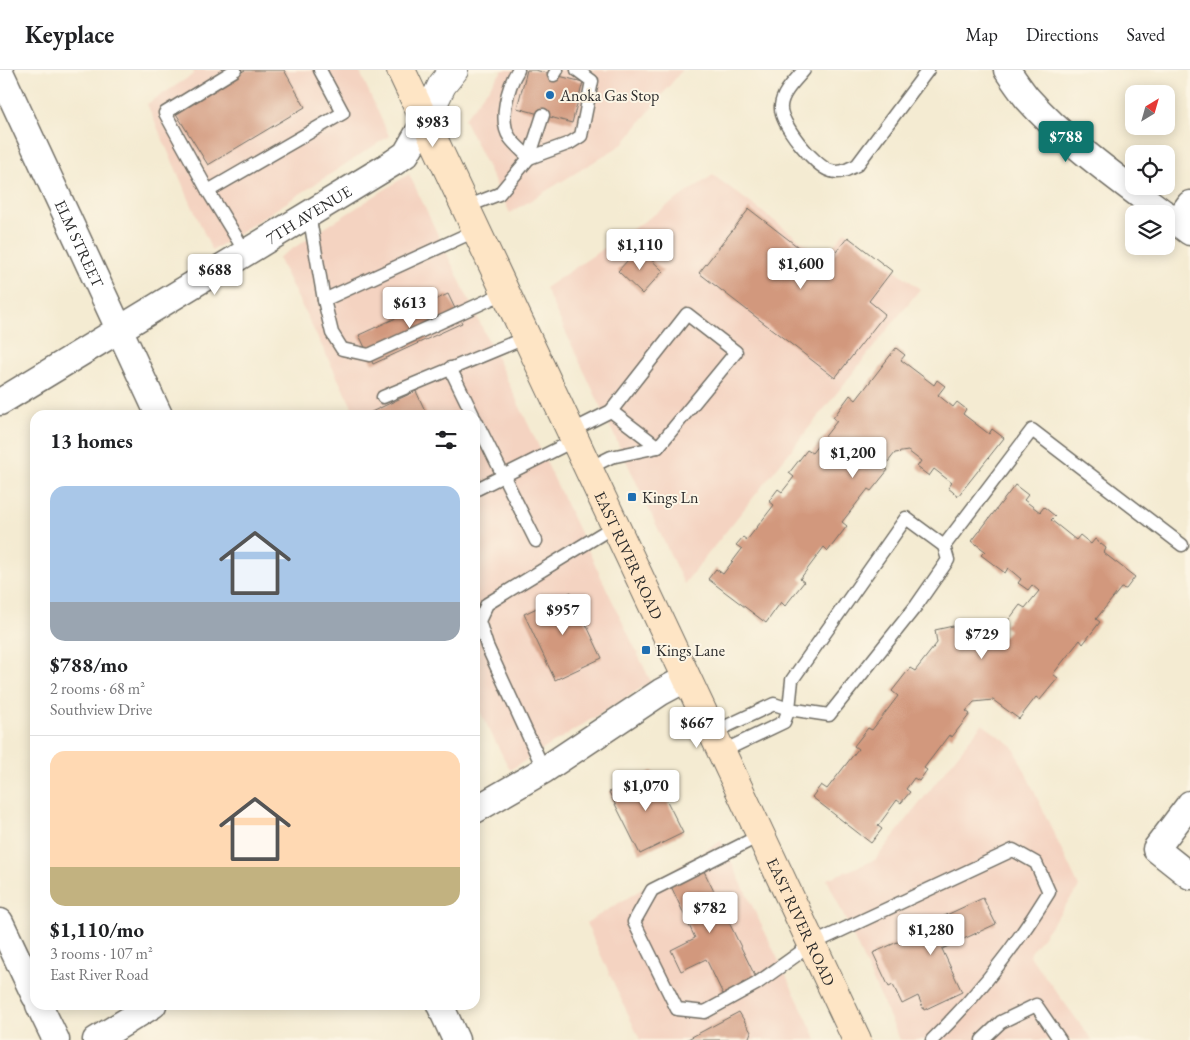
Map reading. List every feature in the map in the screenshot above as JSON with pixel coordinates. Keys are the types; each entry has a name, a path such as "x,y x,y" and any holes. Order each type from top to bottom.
{"main road":[{"name":"EAST RIVER ROAD","path":"401,70 857,1040"}],"street":[{"name":"7TH AVENUE","path":"0,402 406,154 425,121 442,85 454,70"},
{"path":"1007,70 1026,97 1102,167 1178,217"},
{"name":"ELM STREET","path":"0,72 157,410"},
{"path":"480,807 544,770 662,692 687,678"},
{"path":"1190,804 1156,849 1190,876"},
{"path":"0,922 30,985"},
{"path":"41,1010 56,1040"},
{"path":"96,1040 145,1010"},
{"path":"442,1010 456,1040"}],"lane":[{"path":"235,70 165,112 208,191 246,253"},
{"path":"208,191 343,113 320,70"},
{"path":"518,70 508,96 504,122 509,137 529,158"},
{"path":"529,158 570,143 581,136 592,81 577,70"},
{"path":"804,70 784,96 781,105 782,116 787,128 819,165 832,171 844,172 857,165 928,70"},
{"path":"324,300 471,219 499,194 529,158 543,115"},
{"path":"309,214 324,300 332,333 342,349 369,355 506,292"},
{"path":"480,488 574,436 611,411 687,314 736,352 658,447 611,457 589,468"},
{"path":"383,397 527,337"},
{"path":"450,368 471,410"},
{"path":"611,411 658,447"},
{"path":"480,429 536,541"},
{"path":"944,546 1032,430 1182,545"},
{"path":"717,743 774,704 789,709 829,715 916,606 948,560 944,546 906,518 792,680 789,709 784,722 717,743"},
{"path":"480,618 487,604 616,525"},
{"path":"480,623 487,646 544,770"},
{"path":"761,835 652,890 634,922 677,1008 705,1012 756,984 812,944 1013,850 1036,863 1049,892 1026,930 959,1013 932,1040"},
{"path":"982,1040 1001,1022 1036,1006 1060,1040"}],"shaded area":[{"path":"193,70 359,70 389,136 212,251 147,104 194,74"},
{"path":"503,70 682,70 623,144 510,213 464,119"},
{"path":"409,174 651,682 510,770 480,712 480,410 354,410 278,258"},
{"path":"713,175 824,258 845,231 920,289 684,584 545,288"},
{"path":"982,724 1013,746 1079,887 1029,955 1092,1040 900,1040 827,879 875,860"},
{"path":"721,841 817,1040 640,1040 586,923"}],"building":[{"path":"245,70 284,70 305,107 208,165 175,112"},
{"name":"Anoka Gas Stop","path":"527,70 535,70 583,82 572,123 517,108"},
{"path":"749,209 824,267 848,237 892,271 869,301 885,314 835,378 699,273"},
{"path":"639,248 663,271 642,294 618,271"},
{"path":"448,294 462,323 373,364 359,335"},
{"path":"896,348 905,355 901,360 934,385 937,380 945,386 938,395 953,407 957,402 966,409 963,414 989,434 992,429 1004,438 958,496 948,488 952,483 934,469 929,476 917,467 921,461 908,451 895,453 884,467 888,470 871,491 868,489 842,522 847,526 828,551 824,547 800,579 804,582 785,606 781,602 766,623 708,579 716,569 723,574 742,549 736,545 743,537 747,540 774,505 769,501 778,489 782,492 794,477 789,473 807,450 812,453 837,421 833,418 850,395 856,400"},
{"path":"416,391 425,410 376,410"},
{"path":"1015,485 1028,495 1024,500 1040,512 1044,507 1055,516 1051,520 1076,540 1080,535 1091,544 1095,539 1106,548 1104,553 1135,577 1126,589 1121,588 1096,619 1100,622 1083,644 1080,640 1053,674 1058,678 1040,700 1036,697 1019,719 993,700 974,702 966,711 970,714 952,737 949,735 924,768 927,770 919,781 914,778 906,789 910,792 901,803 897,800 878,826 882,829 871,843 812,797 821,785 827,789 858,749 854,746 868,728 872,730 898,696 892,691 910,668 915,671 937,643 935,630 953,626 956,643 969,641 968,636 984,632 986,640 991,639 997,644 1009,630 1004,626 1020,605 1025,608 1039,591 1032,585 1028,590 1018,583 1021,579 1008,568 1005,573 981,555 985,551 972,541"},
{"path":"571,592 602,658 555,680 524,614"},
{"path":"652,771 683,833 640,854 609,792"},
{"path":"703,869 756,978 723,994 706,959 681,971 671,950 695,938 670,884"},
{"path":"983,898 996,924 942,949 962,992 924,1010 918,996 902,1004 893,985 889,987 873,953 926,929 925,925"},
{"path":"739,1012 751,1032 748,1040 686,1040"}],"place":[{"name":"Anoka Gas Stop","path":"550,95"},
{"name":"Kings Ln","path":"632,497"},
{"name":"Kings Lane","path":"646,650"}]}
